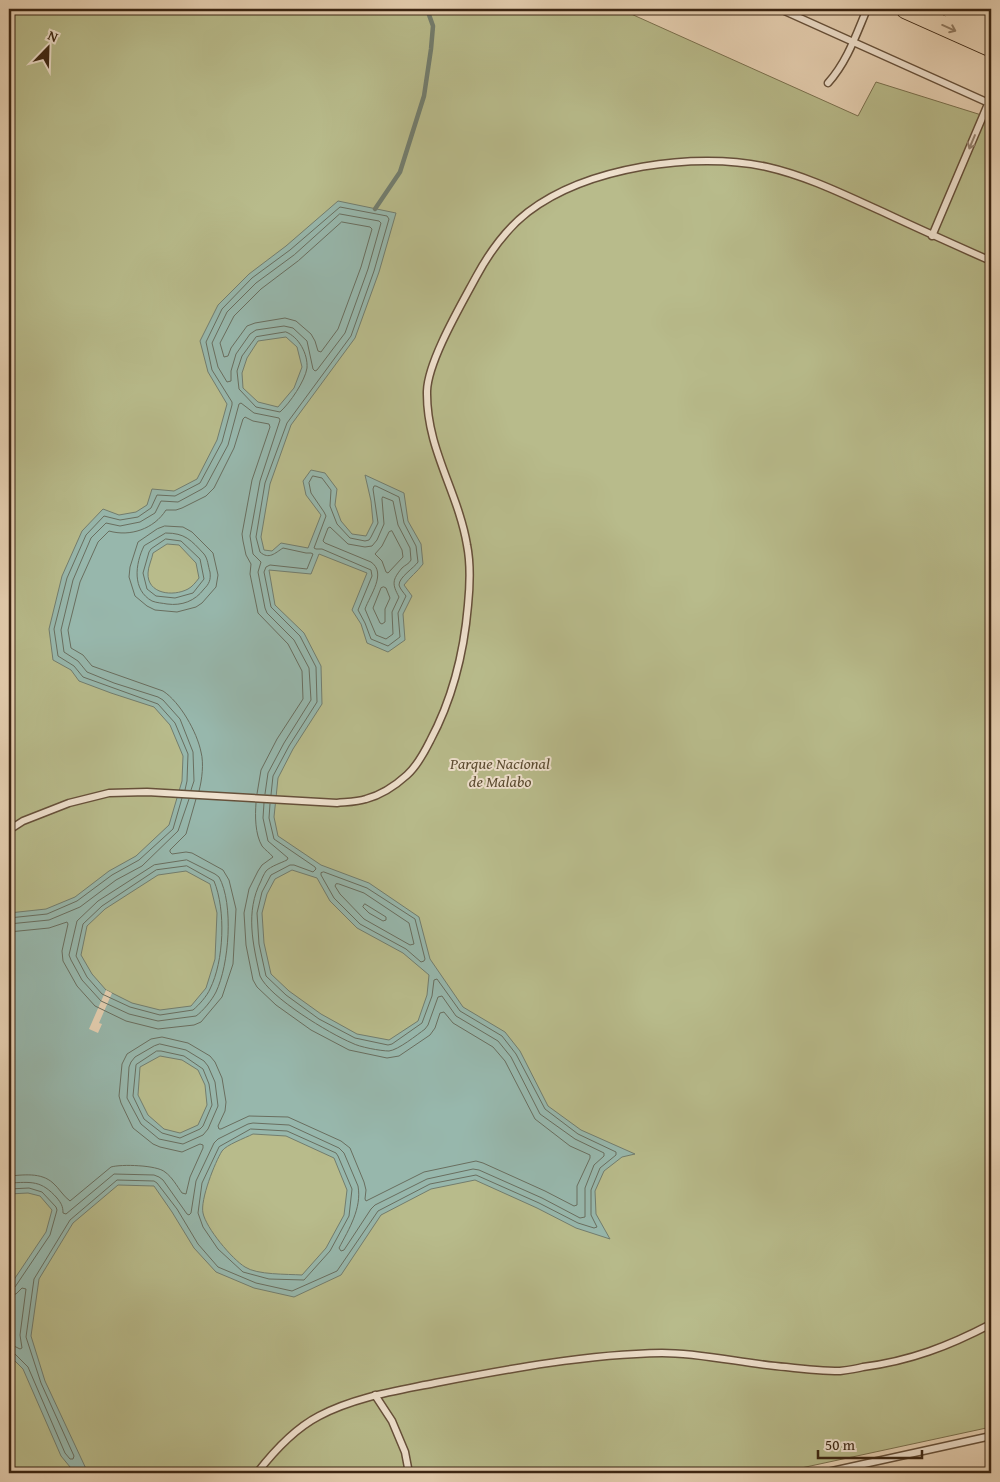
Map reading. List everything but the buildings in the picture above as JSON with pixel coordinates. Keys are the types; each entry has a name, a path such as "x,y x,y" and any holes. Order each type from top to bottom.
{"main road":[{"path":"906,9 991,47"},
{"path":"951,9 991,27"}],"lane":[{"path":"780,9 990,102 932,236"},
{"path":"828,83 836,74 853,42 867,9"},
{"path":"9,830 23,821 69,803 109,793 147,792 337,803 366,799 387,790 407,775 423,755 437,728 454,683 465,633 470,577 468,549 463,522 432,438 427,387 432,369 444,341 482,266 508,230 528,212 556,194 595,178 624,170 688,161 726,161 766,167 801,177 842,194 991,261"},
{"path":"256,1473 270,1456 291,1436 318,1416 352,1401 468,1377 543,1364 610,1356 663,1353 785,1367 840,1371 892,1363 932,1351 991,1324"},
{"path":"375,1396 392,1421 405,1452 409,1473"},
{"path":"823,1473 991,1436"}],"green space":[{"name":"Parque Nacional de Malabo","path":"9,9 620,9 858,116 876,82 991,118 991,1427 778,1473 9,1473"}],"water":[{"path":"338,201 396,213 379,272 355,338 291,425 270,484 261,537 264,550 272,551 281,543 308,548 321,515 306,495 303,481 311,470 325,473 337,489 335,505 341,521 352,534 366,536 373,522 371,501 365,475 404,493 408,521 421,544 423,564 404,585 412,596 403,614 405,640 388,652 367,643 361,624 352,610 367,573 319,554 311,574 269,570 275,605 304,633 321,666 322,704 293,749 278,778 274,817 278,836 321,865 369,883 419,917 430,959 463,1007 505,1032 520,1051 548,1106 581,1130 635,1154 622,1157 604,1171 595,1191 596,1214 610,1239 576,1228 475,1180 431,1189 381,1215 341,1275 294,1297 254,1288 216,1272 194,1248 154,1186 118,1185 73,1223 39,1279 31,1336 45,1381 88,1473 75,1473 61,1456 23,1369 9,1355 9,1287 46,1232 52,1210 40,1196 28,1193 9,1194 9,913 46,909 75,897 109,871 136,856 169,825 182,781 183,756 170,725 154,707 79,681 71,670 53,660 49,629 62,576 82,531 103,509 119,515 136,512 147,505 152,489 174,491 197,479 217,440 227,404 208,372 200,341 218,305 249,274 286,246","holes":["286,337 297,347 302,367 294,388 278,407 258,402 243,388 242,373 247,358 258,341","167,544 179,545 196,563 199,578 188,589 175,593 162,592 156,589 149,580 149,568 153,553","292,870 317,878 330,901 357,928 403,953 429,975 427,995 418,1021 389,1040 357,1034 321,1014 289,991 271,974 264,943 262,913 267,894 275,879","186,871 210,884 217,913 215,959 206,988 191,1006 160,1010 132,1003 106,990 92,974 81,955 87,926 105,909 158,875","160,1056 182,1060 198,1070 205,1085 207,1105 198,1125 180,1133 164,1129 148,1115 138,1095 140,1067","253,1134 286,1136 334,1158 347,1190 344,1215 326,1248 302,1275 264,1273 250,1270 233,1257 209,1227 203,1213 204,1199 212,1172 219,1156 227,1146"]}],"pier":[{"path":"106,990 112,993 99,1023 102,1024 98,1033 89,1029"}],"waterway":[{"path":"375,209 400,172 424,96 433,26 427,9"}]}
